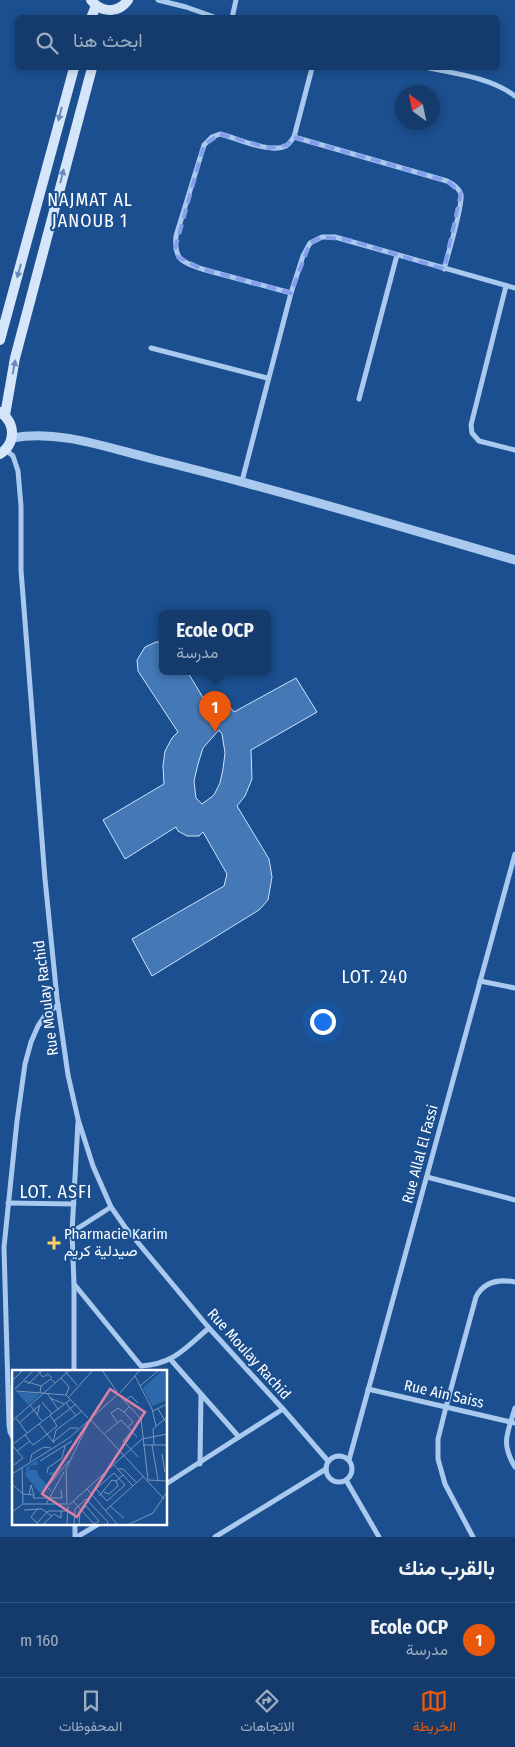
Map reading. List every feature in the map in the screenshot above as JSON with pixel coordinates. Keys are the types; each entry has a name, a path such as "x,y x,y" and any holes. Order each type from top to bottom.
{"main road":[{"path":"93,3 112,14 128,0"},
{"path":"0,340 73,70"},
{"path":"3,452 12,438 11,425 2,414 15,358 91,70"}],"street":[{"path":"158,0 209,15"},
{"path":"233,15 236,0"},
{"path":"291,293 195,267 178,257 175,249 176,236 204,145 212,137 220,134 270,148 288,145 294,137 311,70"},
{"path":"437,70 491,83 506,89 515,96"},
{"path":"294,137 447,180 455,185 460,193 461,204 444,269"},
{"path":"242,481 291,293 303,256 310,243 322,237 349,240 515,288"},
{"path":"359,398 397,255"},
{"path":"506,286 470,424 472,434 479,441 515,450"},
{"path":"151,348 268,378"},
{"path":"12,438 30,434 66,438 242,481 515,560"},
{"name":"Rue Moulay Rachid","path":"3,452 13,456 18,471 26,656 58,1005 68,1075 78,1119 93,1166 111,1207 149,1257 209,1328 328,1461"},
{"name":"Rue Allal El Fassi","path":"349,1460 515,854"},
{"path":"480,981 515,988"},
{"path":"12,1436 9,1426 4,1247 8,1203 25,1064 38,1026 46,1014 58,1005"},
{"path":"74,1370 72,1232 78,1119"},
{"path":"426,1177 515,1200"},
{"path":"8,1203 74,1204"},
{"path":"72,1232 111,1207"},
{"path":"473,1537 445,1484 438,1459 438,1439 476,1297 480,1289 490,1283 500,1280 515,1282"},
{"path":"74,1284 141,1368 171,1360 209,1328"},
{"path":"171,1360 239,1437"},
{"name":"Rue Ain Saiss","path":"368,1390 513,1422"},
{"path":"200,1464 201,1394"},
{"path":"515,1408 513,1422 507,1434 506,1445 508,1454 515,1467"},
{"path":"168,1483 283,1409"},
{"path":"340,1456 349,1460 352,1469 346,1480 336,1482 328,1478 326,1470 328,1461 340,1456"},
{"path":"214,1537 326,1470"},
{"path":"346,1480 376,1536"},
{"path":"75,1524 76,1537 98,1524"}],"highlighted area":[{"path":"220,134 269,148 287,145 294,137 447,181 461,193 444,269 349,240 322,237 310,243 291,293 202,269 178,257 175,249 204,145"}],"building":[{"path":"159,642 159,675 189,675 205,701 218,699 227,703 234,712 296,678 317,712 251,750 252,779 245,796 237,806 269,859 272,877 268,900 259,910 152,976 132,939 224,886 227,874 203,832 199,836 187,836 178,831 176,827 125,859 103,820 164,784 163,766 165,751 172,738 178,732 138,671 137,660 145,647","holes":["219,730 222,734 225,753 220,783 214,795 202,804 196,798 194,781 203,748"]}],"place":[{"name":"Ecole OCP","path":"215,732"},
{"name":"Pharmacie Karim صيدلية كريم","path":"54,1243"}],"district":[{"name":"NAJMAT AL JANOUB 1","path":"90,210"},
{"name":"LOT. 240","path":"375,977"},
{"name":"LOT. ASFI","path":"56,1192"}]}
